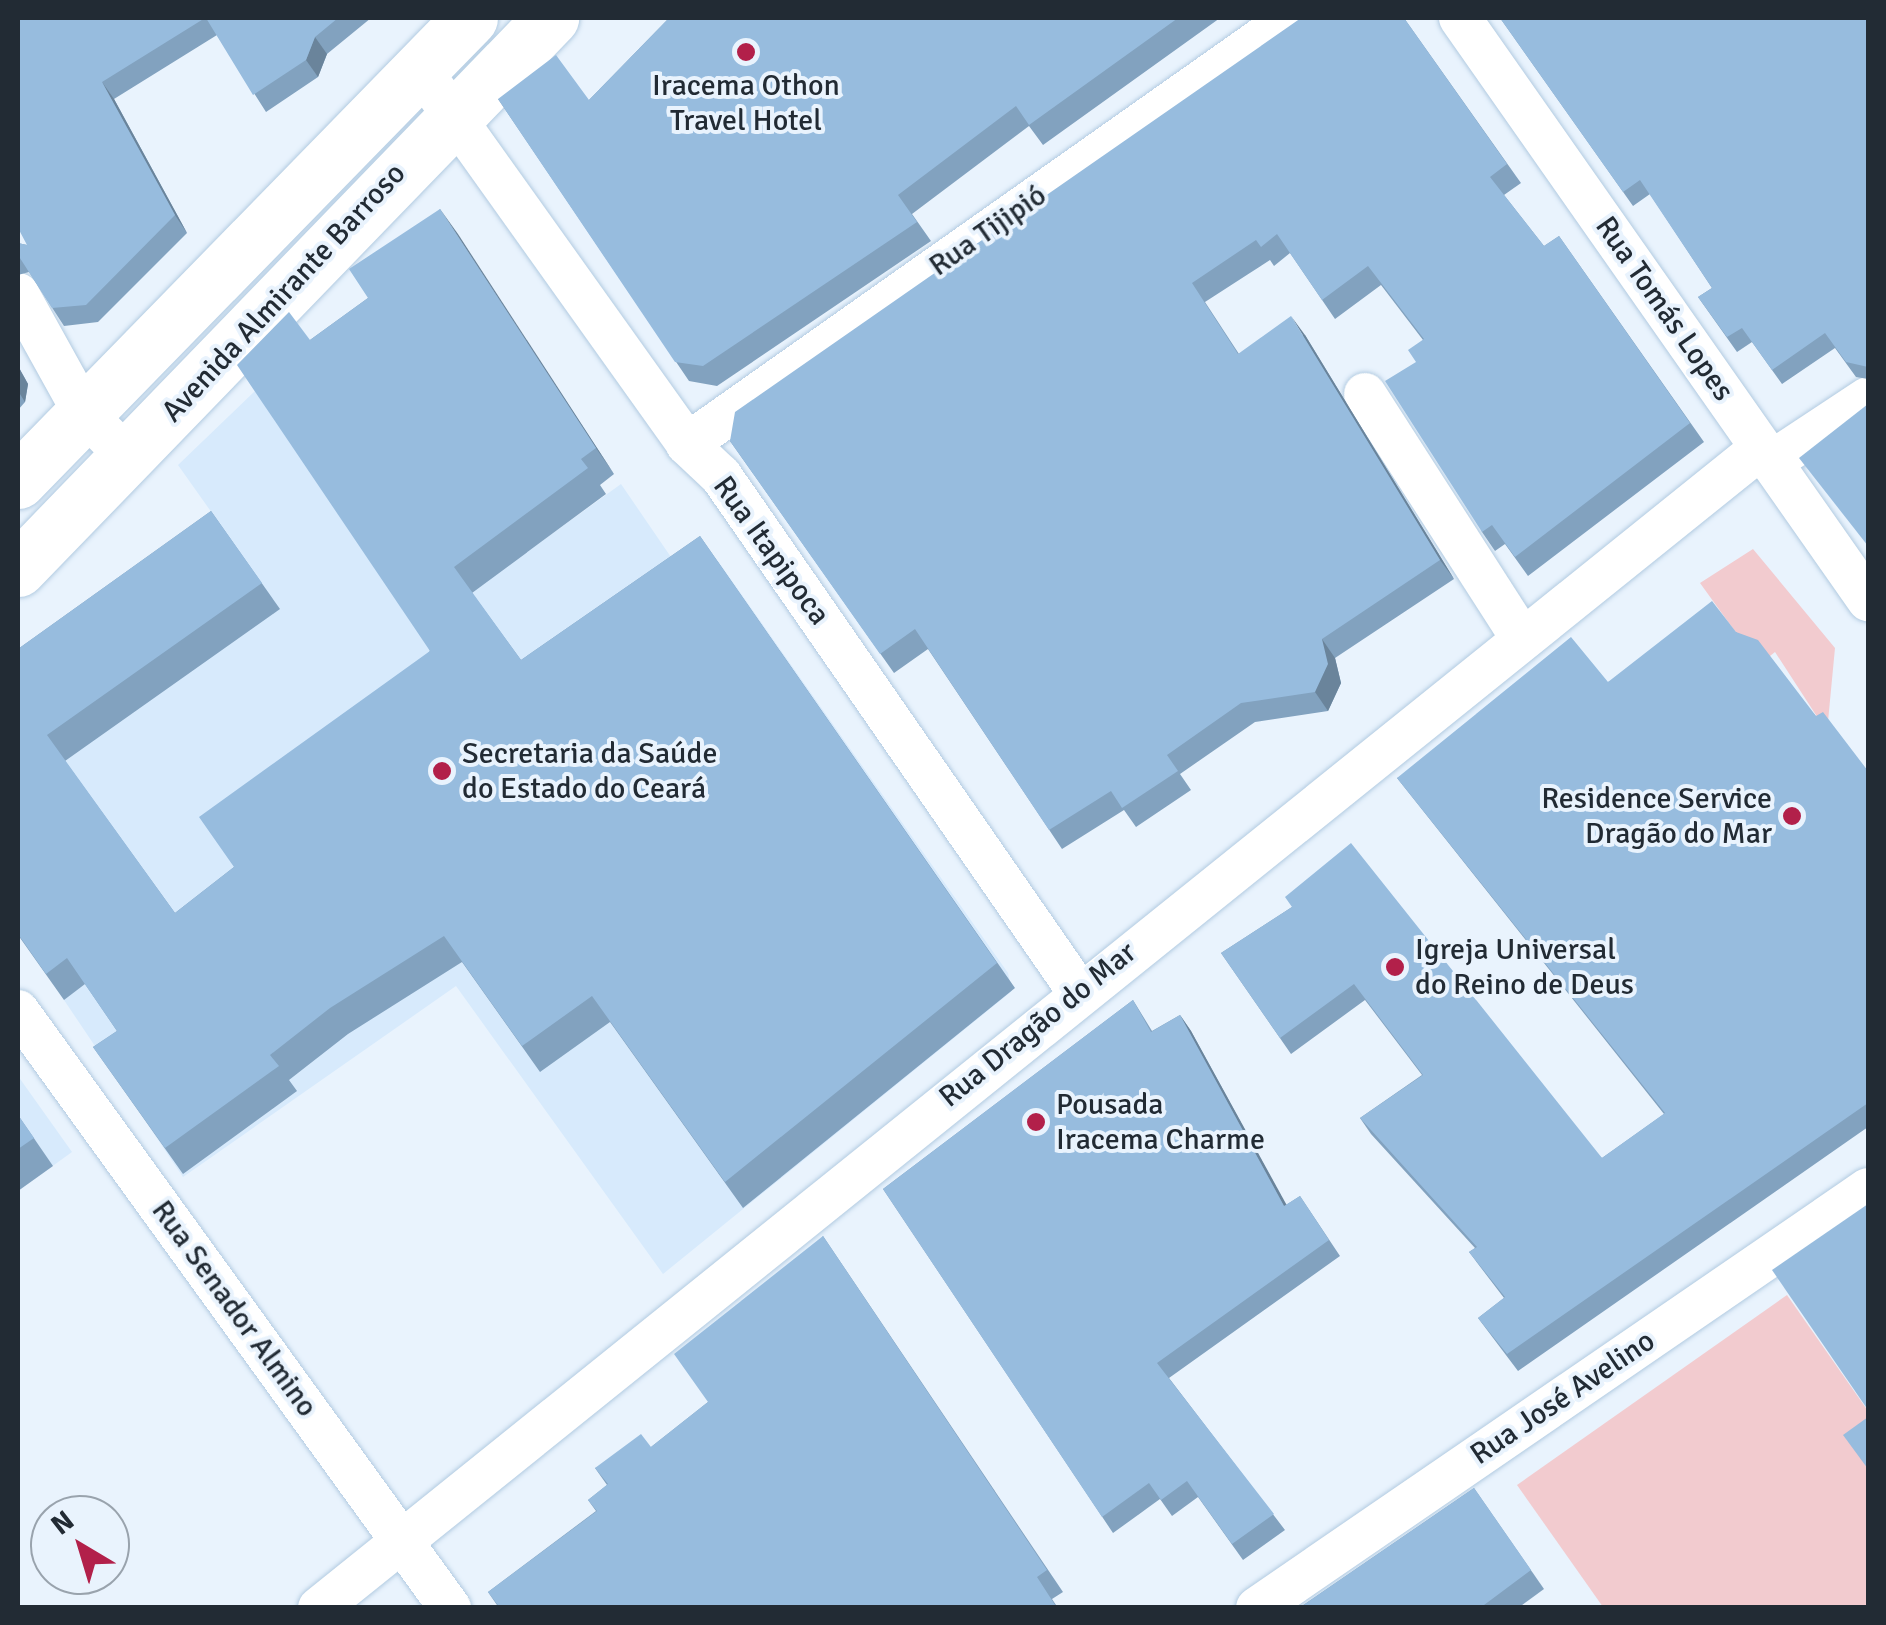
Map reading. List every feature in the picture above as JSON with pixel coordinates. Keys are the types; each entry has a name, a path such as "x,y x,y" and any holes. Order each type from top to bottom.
{"main road":[{"name":"Avenida Almirante Barroso","path":"18,481 470,18"},
{"name":"Avenida Almirante Barroso","path":"18,569 551,18"}],"street":[{"name":"Rua Tijipió","path":"686,444 1290,18"},
{"name":"Rua Tomás Lopes","path":"1460,18 1868,600"},
{"name":"Rua Itapipoca","path":"420,69 686,444 722,476 1078,991"},
{"path":"18,294 84,413 128,457"},
{"path":"1365,394 1522,639"},
{"name":"Rua Dragão do Mar","path":"318,1608 1078,991 1522,639 1766,455 1868,398"},
{"name":"Rua Senador Almino","path":"18,1011 450,1608"},
{"name":"Rua José Avelino","path":"1257,1608 1868,1189"}],"shaded area":[{"name":"Secretaria da Saúde do Estado do Ceará","path":"255,391 417,631 621,484 688,582 718,561 1008,973 1012,991 663,1274 456,986 183,1177 64,1000 18,688 229,537 178,465"},
{"path":"1753,549 1835,648 1827,732 1775,652 1765,660 1747,648 1700,583"},
{"path":"18,1076 72,1152 18,1191"},
{"path":"1787,1295 1868,1411 1868,1607 1603,1607 1517,1485"}],"building":[{"path":"18,18 205,18 102,82 175,215 86,305 52,308 18,255 18,243 27,245 18,228"},
{"path":"206,18 338,18 315,37 306,60 253,95"},
{"path":"669,18 1178,18 1029,125 1016,106 898,195 917,222 703,366 675,362 498,99 556,55 589,100"},
{"path":"1301,18 1404,18 1507,164 1490,177 1544,246 1559,236 1690,423 1515,557 1492,525 1482,532 1385,381 1416,362 1408,350 1424,339 1368,266 1322,300 1277,234 1261,247 1256,240 1192,283 1238,354 1291,316 1440,560 1322,639 1328,664 1315,692 1241,703 1167,755 1178,771 1122,808 1111,791 1049,830 915,629 880,654 730,441 735,412"},
{"path":"1500,18 1868,18 1868,367 1846,362 1825,333 1772,370 1742,328 1727,337 1698,297 1712,288 1640,180 1623,192"},
{"name":"Secretaria da Saúde do Estado do Ceará","path":"440,209 596,448 581,459 588,468 454,567 521,660 700,536 997,963 725,1182 592,996 522,1046 444,936 330,1008 270,1055 279,1066 165,1148 93,1047 117,1031 67,958 46,974 18,934 18,649 211,511 262,583 47,735 175,913 234,867 199,817 430,651 237,365 289,312 310,340 368,298 349,269"},
{"path":"1868,404 1868,546 1799,458"},
{"path":"1712,601 1736,632 1758,640 1816,716 1823,712 1868,771 1868,1103 1507,1354 1478,1318 1505,1297 1469,1252 1477,1247 1360,1118 1423,1075 1354,984 1280,1038 1221,953 1292,907 1285,897 1351,843 1602,1158 1665,1113 1397,778 1571,637 1608,682"},
{"path":"1133,1000 1151,1032 1180,1015 1284,1206 1300,1196 1329,1240 1157,1363 1274,1514 1232,1544 1187,1481 1161,1500 1149,1483 1102,1517 883,1189"},
{"path":"18,1115 34,1138 18,1149"},
{"path":"1868,1204 1868,1410 1772,1270"},
{"path":"823,1236 1047,1570 1037,1577 1057,1608 500,1608 488,1592 597,1511 588,1500 608,1484 595,1468 641,1434 651,1447 708,1402 674,1354"},
{"path":"1868,1417 1868,1469 1843,1435"},
{"path":"1474,1488 1531,1570 1480,1608 1299,1608"}],"place":[{"name":"Iracema Othon Travel Hotel","path":"746,52"},
{"name":"Secretaria da Saúde do Estado do Ceará","path":"442,771"},
{"name":"Residence Service Dragão do Mar","path":"1792,816"},
{"name":"Igreja Universal do Reino de Deus","path":"1395,967"},
{"name":"Pousada Iracema Charme","path":"1036,1122"}]}
